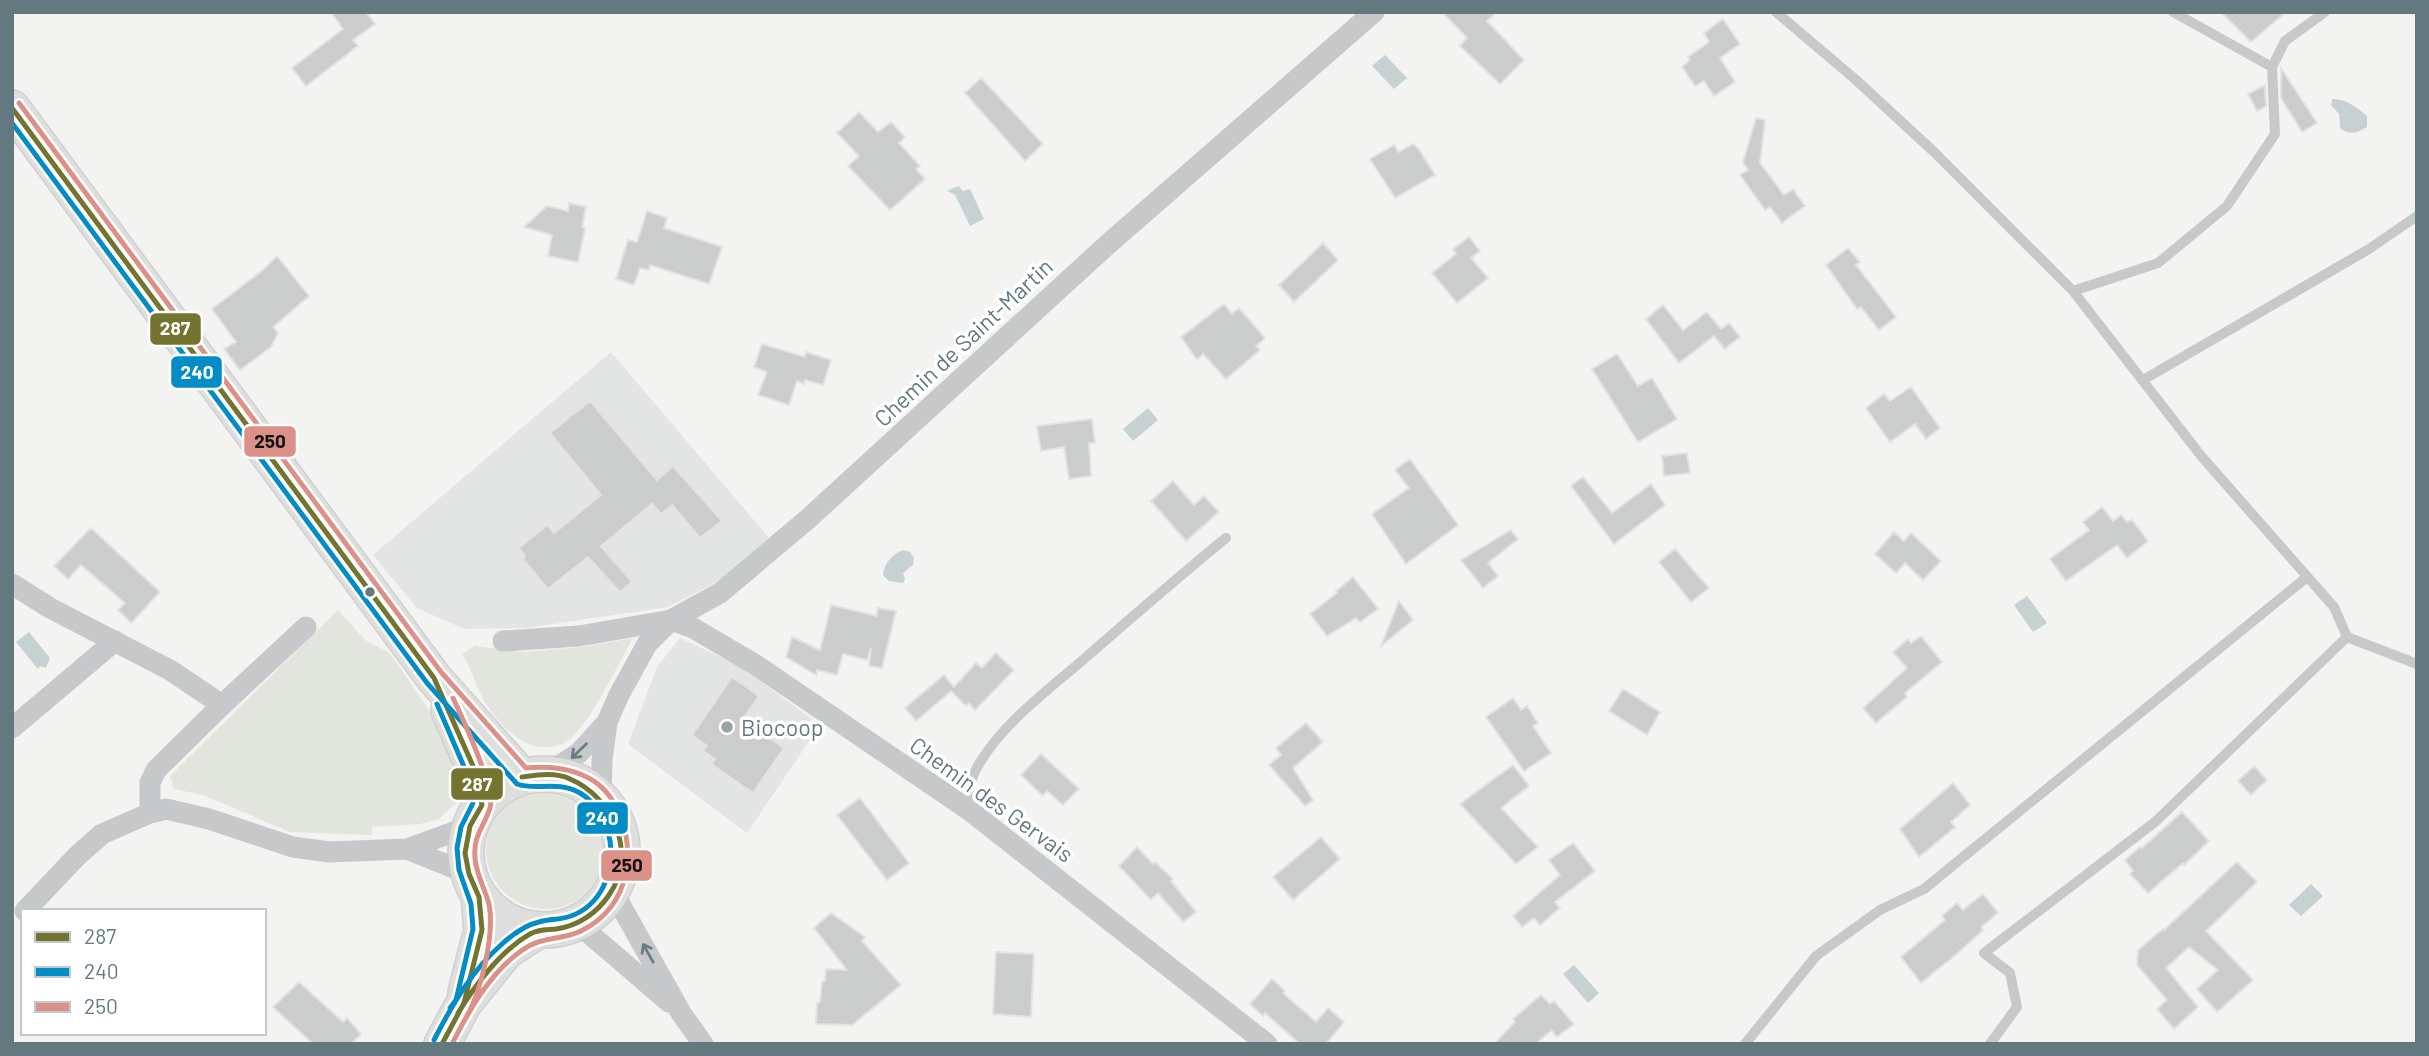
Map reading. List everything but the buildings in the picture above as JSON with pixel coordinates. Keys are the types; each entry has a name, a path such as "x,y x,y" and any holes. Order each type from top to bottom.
{"main road":[{"path":"12,108 435,678 534,776"},
{"path":"435,678 473,766 476,816 465,853 482,930 464,1003"},
{"path":"474,886 491,910 506,920 539,930 559,929 577,923 598,909 612,890 621,867 621,843 615,819 601,799 587,787 568,778 534,776 500,788 476,816"},
{"path":"442,1044 464,1003 506,951 539,930"}],"street":[{"name":"Chemin de Saint-Martin","path":"601,799 607,722 647,644 671,620 720,593 809,518 1107,245 1374,12"},
{"path":"12,584 50,608 170,670 222,705"},
{"path":"503,641 579,636 671,620"},
{"name":"Chemin des Gervais","path":"671,620 693,628 756,665 969,810 1267,1044"},
{"path":"150,813 150,783 156,770 306,627"},
{"path":"12,728 115,642"},
{"name":"Chemin de Saint-Martin","path":"534,776 579,753 607,722"},
{"path":"27,909 102,834 166,809 209,818 293,847 329,852 407,849 476,816"},
{"path":"407,849 474,886"},
{"path":"612,890 681,1013 703,1044"},
{"path":"577,923 681,1013"}],"lane":[{"path":"1776,12 1924,142 2073,290 2202,457 2334,607 2347,638 2417,664"},
{"path":"2174,12 2273,66"},
{"path":"2073,290 2158,263 2227,206 2275,134 2273,66 2285,41 2325,12"},
{"path":"2143,380 2370,249 2417,216"},
{"path":"969,810 967,800 970,783 980,762 1001,735 1041,696 1170,583 1226,538"},
{"path":"1745,1044 1816,956 1880,910 1924,889 2307,577"},
{"path":"1990,1044 2017,1007 2010,973 1984,953 2155,822 2347,638"}],"shaded area":[{"path":"1385,55 1407,78 1394,89 1372,66"},
{"path":"2332,99 2346,102 2360,110 2367,116 2367,127 2354,133 2340,128 2339,114 2331,105"},
{"path":"958,186 963,191 970,189 984,219 970,226 955,195 947,191"},
{"path":"611,352 769,538 718,581 668,607 527,628 464,629 417,608 373,555"},
{"path":"1148,408 1158,420 1133,441 1123,429"},
{"path":"903,550 910,552 914,558 913,565 903,573 903,583 889,581 883,575 885,567"},
{"path":"2027,596 2047,623 2033,632 2014,605"},
{"path":"338,610 365,640 388,652 431,713 460,776 457,802 439,819 420,824 372,827 372,835 290,832 203,795 174,789 170,776"},
{"path":"29,632 50,658 46,668 40,666 38,669 16,642"},
{"path":"633,638 584,723 567,741 554,746 530,744 519,739 500,722 485,702 462,654 475,646 523,652 582,647"},
{"path":"680,638 740,666 820,725 747,833 628,744 657,667"},
{"path":"546,789 569,793 589,806 602,826 606,849 602,872 589,892 569,905 546,909 523,905 503,892 490,872 486,849 490,826 503,806 523,793"},
{"path":"2311,884 2323,896 2301,916 2289,905"},
{"path":"1574,965 1599,993 1588,1003 1563,974"}],"transit line":[{"name":"250","path":"19,103 441,672 526,768 564,769 587,777 606,792 622,820 628,857 626,874 611,907 581,931 529,946 510,960 481,993 452,1044"},
{"name":"287","path":"12,108 434,678 473,766 482,805 470,826 465,853 469,874 479,897 482,930 464,1003 442,1044"},
{"name":"240","path":"12,123 427,683 517,784 571,789 591,802 604,821 611,853 608,875 598,896 581,911 567,917 529,925 502,944 481,965 434,1040"},
{"name":"250","path":"453,698 477,753 491,799 475,850 477,870 489,904 490,931 481,978 466,1018"},
{"name":"240","path":"437,704 465,769 473,803 461,827 457,848 459,870 471,904 473,929 456,1000 450,1008"},
{"name":"287","path":"458,1013 481,980 509,949 533,932 572,925 586,918 604,902 617,879 621,845 609,813 598,799 585,787 558,775 522,777"}],"place":[{"name":"Biocoop","path":"727,727"}]}
